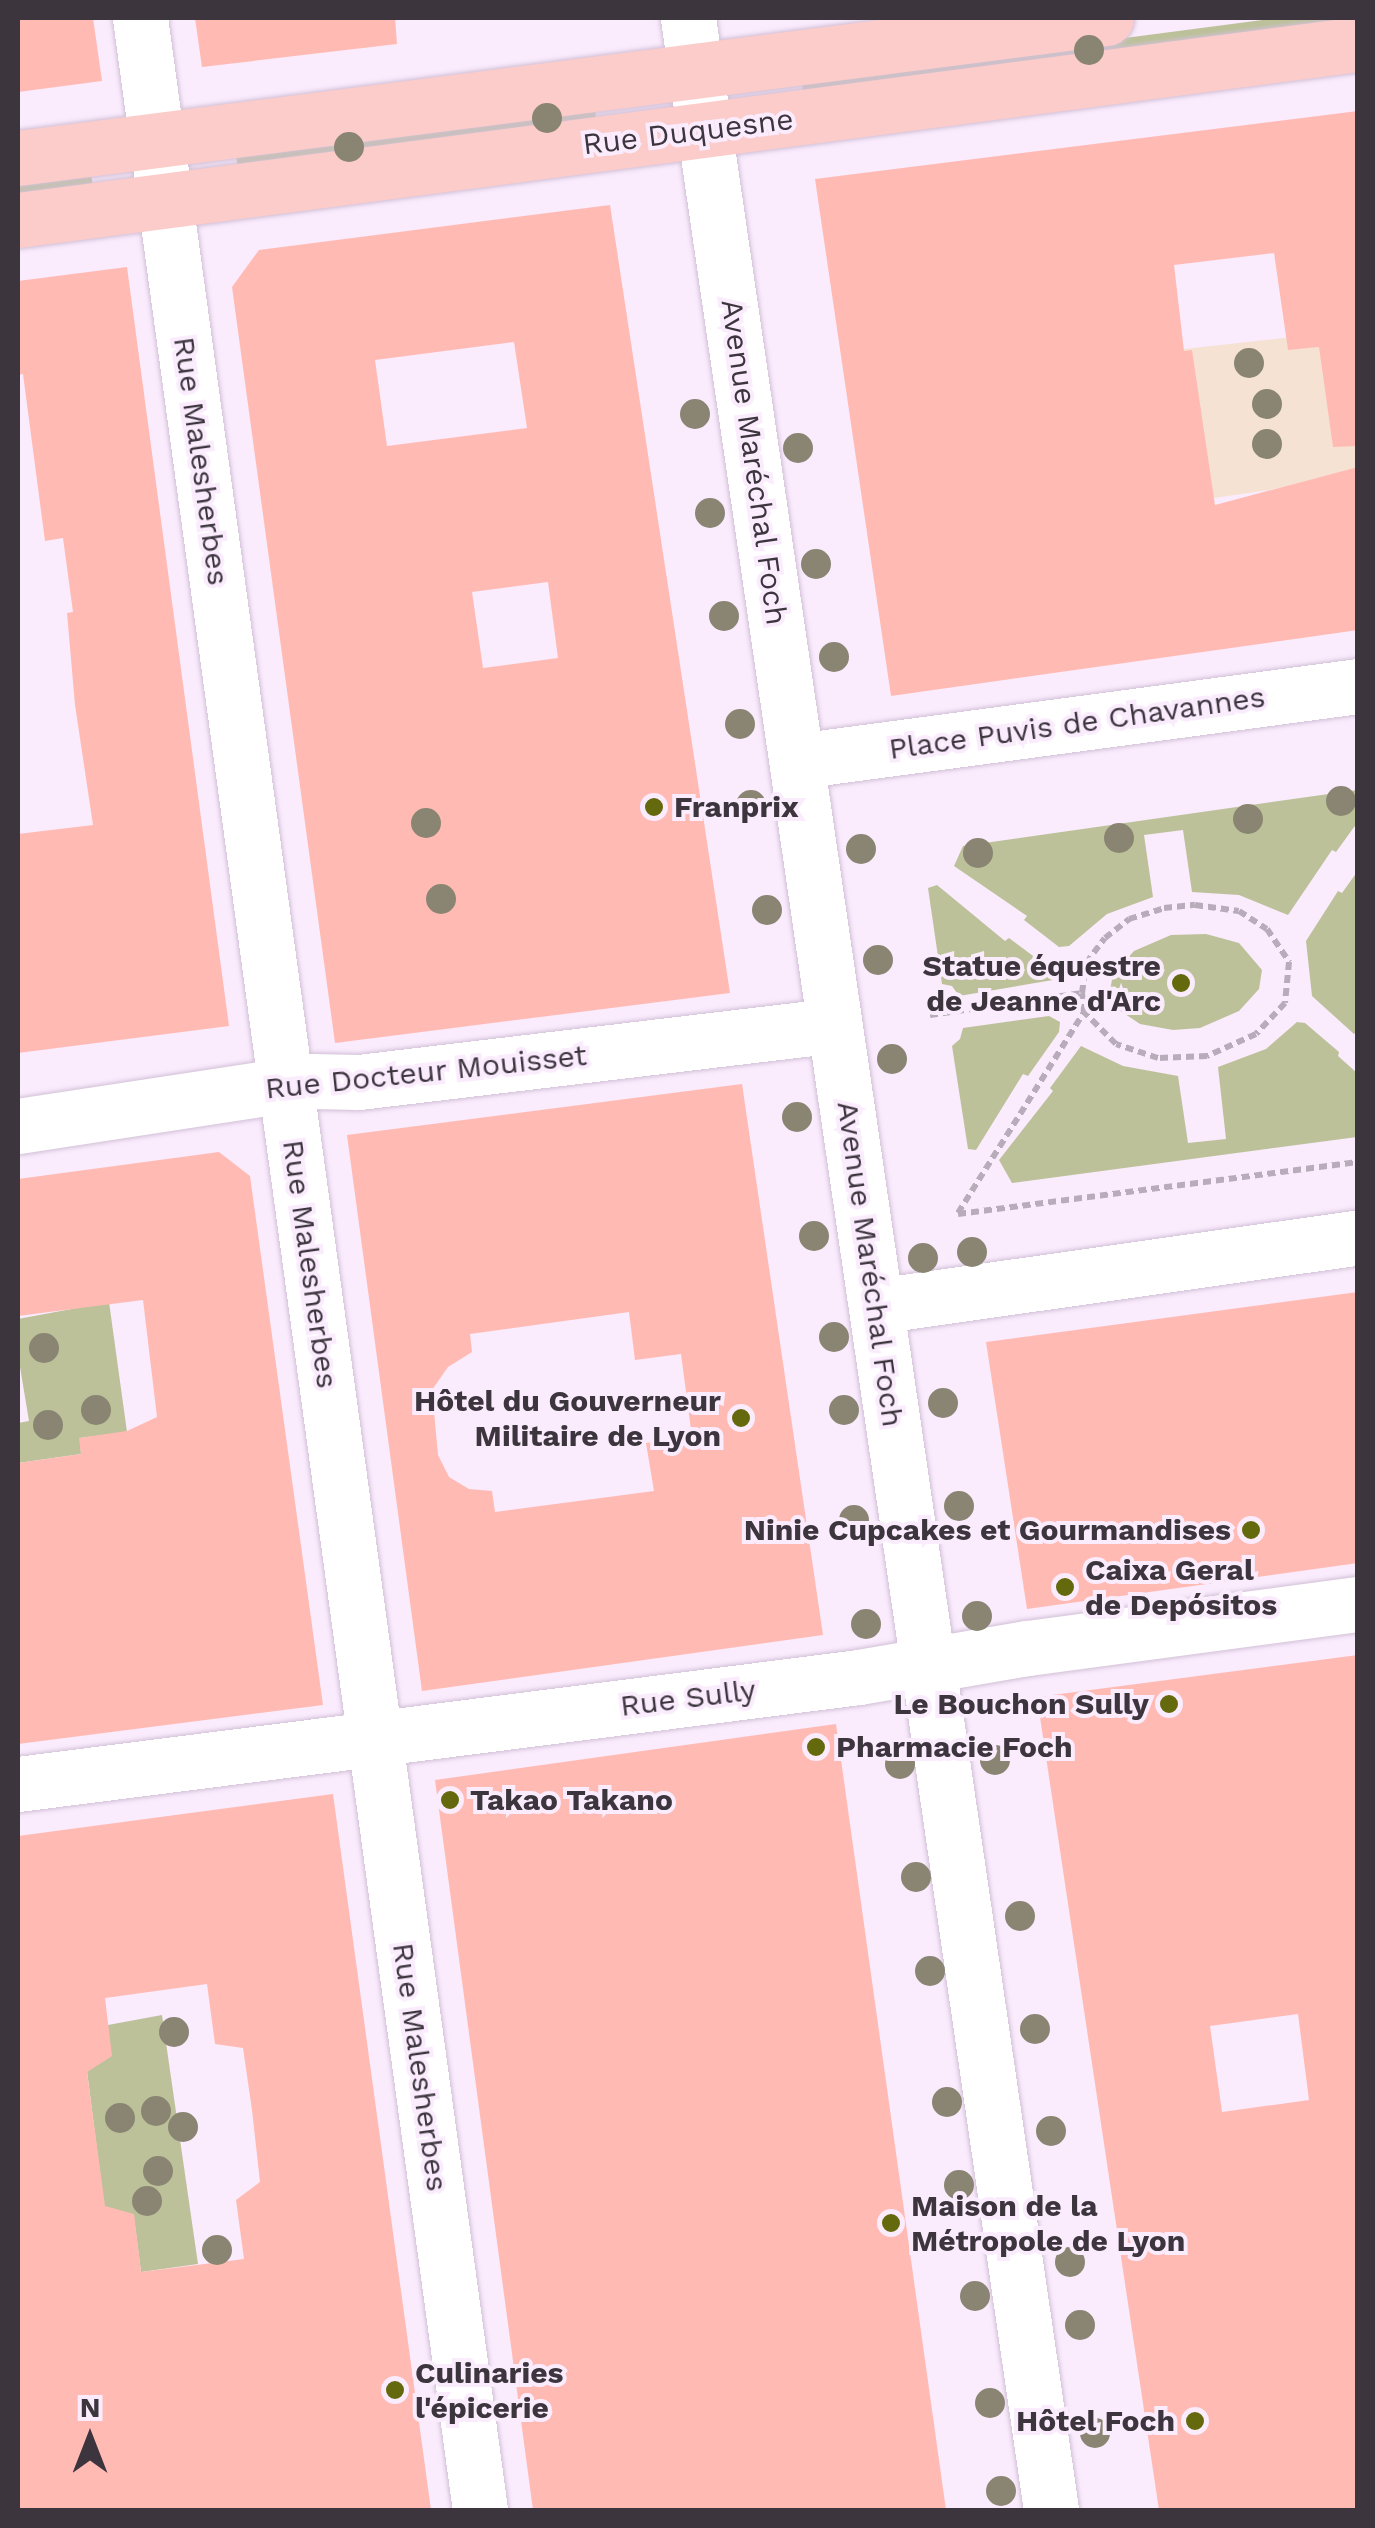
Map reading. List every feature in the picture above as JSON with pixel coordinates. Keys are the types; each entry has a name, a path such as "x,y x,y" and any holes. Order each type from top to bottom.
{"main road":[{"name":"Rue Duquesne","path":"18,158 158,140 692,44 1106,18"},
{"name":"Rue Duquesne","path":"18,220 1358,44"}],"street":[{"name":"Rue Malesherbes","path":"140,18 480,2510"},
{"name":"Avenue Maréchal Foch","path":"692,44 1051,2510"},
{"name":"Place Puvis de Chavannes","path":"797,761 1358,686"},
{"name":"Rue Docteur Mouisset","path":"18,1126 286,1085 327,1080 359,1082 835,1025"},
{"path":"876,1306 1358,1237"},
{"name":"Rue Sully","path":"18,1784 824,1682 1358,1604"}],"path":[{"path":"1196,905 1238,911 1268,929 1289,962 1285,1003 1270,1022 1237,1045 1207,1056 1172,1059 1130,1051 1106,1037 1084,1012 1086,963 1104,938 1129,920 1164,908 1196,905"},
{"path":"930,1015 1082,993"},
{"path":"1084,1012 958,1214 1358,1162"}],"shaded area":[{"path":"1357,330 1357,477 1214,498 1139,354"}],"green space":[{"path":"1278,18 1341,18 1342,22 803,93 802,80"},
{"path":"595,107 596,120 238,168 236,155"},
{"path":"91,175 93,186 18,196 18,185"},
{"path":"1357,790 1357,823 1336,852 1332,850 1288,915 1239,895 1192,892 1183,830 1144,835 1153,897 1107,914 1069,946 1059,947 1024,920 1027,916 954,866 963,846"},
{"path":"1357,872 1358,1030 1354,1034 1312,996 1306,941 1338,891 1342,893"},
{"path":"937,885 1005,941 1009,938 1052,970 1053,980 959,996 952,986 942,984 928,888"},
{"path":"1206,934 1239,943 1262,970 1259,989 1239,1011 1200,1028 1173,1030 1140,1024 1116,1008 1110,991 1113,974 1134,951 1171,935"},
{"path":"1049,1016 1060,1022 1059,1032 1028,1076 1023,1074 976,1150 968,1149 952,1046 960,1039 963,1028"},
{"path":"1297,1022 1305,1023 1357,1073 1357,1137 1012,1183 999,1160 1053,1091 1050,1088 1081,1046 1123,1066 1178,1076 1188,1143 1226,1139 1218,1067 1266,1049"},
{"path":"109,1302 127,1432 80,1438 81,1454 18,1463 18,1423 29,1421 18,1355 18,1319"},
{"path":"162,2015 198,2264 141,2272 134,2218 84,2217 101,2181 86,2063 110,2057 108,2025"}],"building":[{"path":"18,18 93,18 102,81 18,92"},
{"path":"195,18 395,18 397,44 202,67"},
{"path":"1358,111 1358,446 1333,447 1319,347 1288,350 1274,253 1174,265 1184,351 1192,350 1215,505 1358,467 1358,630 891,696 815,179"},
{"path":"610,205 730,993 335,1043 232,287 259,250","holes":["514,342 527,428 387,446 375,360","548,582 558,658 483,668 472,592"]},
{"path":"127,267 229,1026 18,1053 18,834 93,825 75,705 67,613 73,612 63,538 45,541 23,374 18,375 18,281"},
{"path":"742,1084 823,1635 422,1691 347,1135","holes":["629,1312 635,1360 681,1354 692,1437 646,1443 654,1491 495,1512 492,1491 469,1489 449,1477 438,1455 432,1390 448,1367 472,1352 470,1334"]},
{"path":"219,1152 250,1176 323,1705 18,1744 18,1463 81,1454 79,1438 127,1431 157,1417 143,1300 18,1316 18,1179"},
{"path":"1358,1292 1358,1563 1027,1609 986,1342"},
{"path":"1358,1655 1358,2510 1159,2510 1037,1697","holes":["1298,2014 1309,2100 1222,2112 1210,2026"]},
{"path":"836,1724 946,2510 533,2510 435,1780"},
{"path":"333,1794 431,2510 20,2510 18,1836","holes":["207,1984 215,2044 243,2048 252,2110 260,2182 236,2200 244,2259 141,2272 134,2214 105,2206 87,2072 112,2056 105,1998"]}],"place":[{"name":"Franprix","path":"654,807"},
{"name":"Statue équestre de Jeanne d'Arc","path":"1181,983"},
{"name":"Hôtel du Gouverneur Militaire de Lyon","path":"741,1418"},
{"name":"Ninie Cupcakes et Gourmandises","path":"1251,1530"},
{"name":"Caixa Geral de Depósitos","path":"1065,1587"},
{"name":"Le Bouchon Sully","path":"1169,1704"},
{"name":"Pharmacie Foch","path":"816,1747"},
{"name":"Takao Takano","path":"450,1800"},
{"name":"Maison de la Métropole de Lyon","path":"891,2223"},
{"name":"Culinaries l'épicerie","path":"395,2390"},
{"name":"Hôtel Foch","path":"1195,2421"}]}
